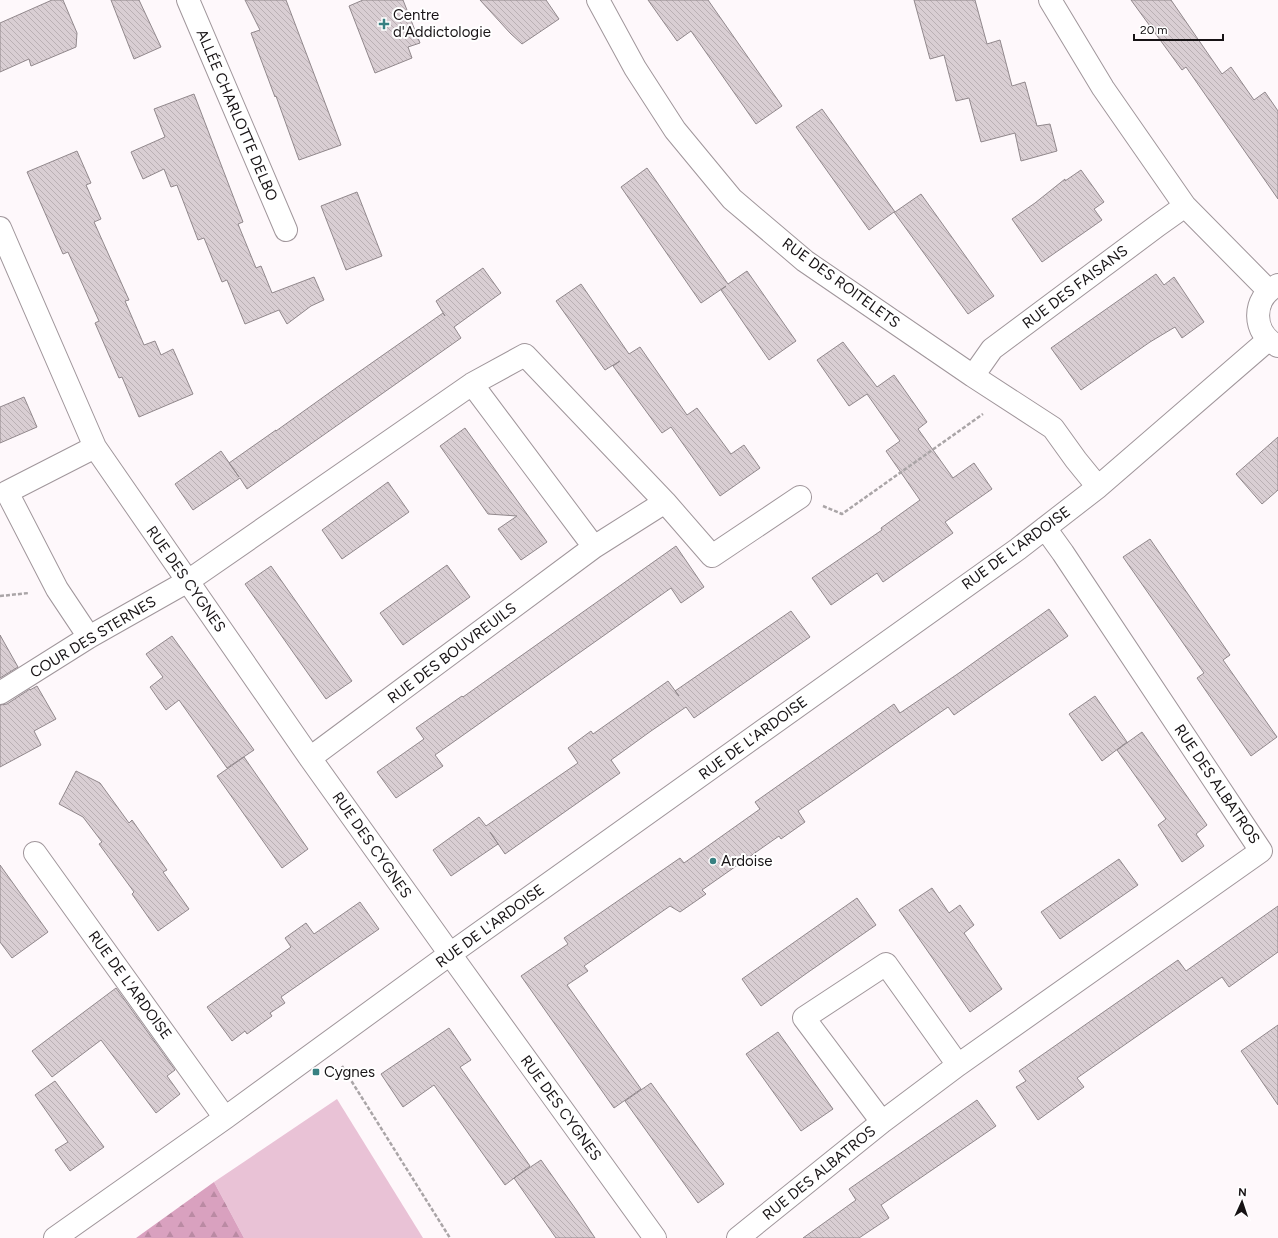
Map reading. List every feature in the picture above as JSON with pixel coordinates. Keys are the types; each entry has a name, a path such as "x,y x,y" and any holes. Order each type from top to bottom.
{"street":[{"name":"ALLÉE CHARLOTTE DELBO","path":"188,0 286,230"},
{"name":"RUE DES ROITELETS","path":"598,0 635,68 676,130 732,199 805,261 973,376 1053,428 1098,487"},
{"path":"1050,0 1103,88 1185,206 1274,288 1260,304 1258,319 1263,334 1273,343"},
{"name":"RUE DES FAISANS","path":"973,376 992,349 1150,230 1185,206"},
{"name":"RUE DES CYGNES","path":"0,228 95,447 310,758 655,1238"},
{"name":"RUE DE L'ARDOISE","path":"55,1238 225,1118 450,954 1045,528 1098,487 1273,343"},
{"path":"188,581 472,384 525,355 665,502 712,556 800,497"},
{"path":"472,384 594,547"},
{"path":"89,637 57,590 7,492 95,447"},
{"name":"RUE DES BOUVREUILS","path":"310,758 594,547 665,502"},
{"name":"RUE DES ALBATROS","path":"738,1238 882,1122 958,1065 1261,851 1045,528"},
{"name":"COUR DES STERNES","path":"0,693 89,637 188,581"},
{"name":"RUE DE L'ARDOISE","path":"35,853 225,1118"},
{"name":"RUE DES ALBATROS","path":"882,1122 804,1018 886,964 958,1065"}],"path":[{"path":"800,497 842,514 1006,398"},
{"path":"328,1043 450,1238"}],"shaded area":[{"path":"337,1099 423,1238 244,1238 214,1182"}],"green space":[{"path":"214,1182 244,1238 136,1238"}],"building":[{"path":"52,0 63,0 77,33 76,47 31,66 29,59 0,72 0,23"},
{"path":"111,0 139,0 161,47 134,59"},
{"path":"245,0 286,0 341,145 299,160 251,33 260,30"},
{"name":"Centre d'Addictologie","path":"363,0 403,0 420,43 408,47 412,58 375,73 349,6"},
{"name":"Centre d'Addictologie","path":"480,0 546,0 559,19 522,44"},
{"path":"648,0 708,0 782,106 756,124 691,31 677,41"},
{"path":"914,0 975,0 987,44 1000,40 1012,86 1025,82 1037,126 1050,124 1057,151 1021,161 1015,133 981,142 969,98 956,101 944,55 930,59"},
{"path":"1131,0 1171,0 1222,74 1231,67 1254,100 1265,92 1278,111 1278,199 1186,67 1182,70"},
{"path":"194,94 243,222 238,224 256,268 261,266 272,293 314,277 324,300 311,306 287,324 279,310 245,324 227,280 222,282 204,238 198,240 177,185 171,187 164,169 143,179 131,152 165,137 154,109"},
{"path":"822,109 895,212 921,194 994,296 968,314 894,212 869,230 796,127"},
{"path":"77,151 91,183 86,185 101,219 94,222 129,300 125,301 144,345 155,341 161,355 173,349 193,394 139,417 122,377 119,378 95,323 99,321 68,252 63,254 27,172"},
{"path":"647,168 728,284 747,271 796,341 769,360 721,290 726,286 701,303 621,187"},
{"path":"1081,170 1104,202 1094,209 1102,220 1042,262 1012,219 1065,179 1065,181"},
{"path":"357,192 382,256 346,270 321,206"},
{"path":"483,268 501,293 454,327 461,338 247,489 240,478 193,510 175,484 221,451 229,463 443,313 445,316 436,301"},
{"path":"1156,274 1164,285 1174,277 1204,322 1182,338 1175,327 1150,342 1081,390 1051,348"},
{"path":"581,284 629,354 640,347 687,415 697,408 731,454 744,445 760,468 720,496 671,427 662,433 613,366 620,361 605,370 556,301"},
{"path":"843,342 877,387 894,375 927,422 918,429 953,478 974,463 992,489 945,522 953,533 883,582 877,573 831,605 812,578 882,530 881,528 920,500 886,451 900,441 867,394 849,406 817,360"},
{"path":"24,397 37,427 0,443 0,407"},
{"path":"465,428 547,542 521,560 498,529 517,516 488,514 440,446"},
{"path":"1278,437 1278,490 1262,504 1236,474"},
{"path":"388,482 409,512 342,559 322,530"},
{"path":"1150,539 1230,655 1223,660 1277,737 1251,756 1197,678 1204,673 1123,557"},
{"path":"676,546 704,587 681,603 671,588 435,755 443,766 396,798 377,772 424,739 416,728 462,696 463,697"},
{"path":"447,565 470,597 403,645 380,613"},
{"path":"271,566 352,681 326,699 245,584"},
{"path":"1049,609 1068,636 954,715 948,707 798,811 805,822 781,839 779,836 702,890 706,894 680,912 670,906 584,966 588,971 567,985 641,1089 614,1108 521,976 568,944 564,938 680,858 684,863 760,809 755,802 894,704 900,713"},
{"path":"791,611 810,637 694,718 686,707 651,731 611,760 620,773 505,854 490,832 498,844 451,876 433,850 479,817 486,826 578,763 568,748 591,731 593,734 668,681 675,691"},
{"path":"0,635 18,667 0,678"},
{"path":"172,636 254,750 227,768 179,700 166,710 150,687 163,677 146,654"},
{"path":"37,686 56,719 34,731 41,745 0,767 0,705 7,704"},
{"path":"1095,696 1127,742 1102,761 1069,714"},
{"path":"1142,732 1207,825 1196,834 1204,846 1182,862 1158,825 1166,819 1117,750"},
{"path":"244,757 308,849 282,868 217,776"},
{"path":"76,771 100,783 129,823 132,820 167,870 163,872 189,909 158,931 132,894 134,892 99,844 102,842 83,817 59,804"},
{"path":"1119,859 1138,885 1060,939 1041,912"},
{"path":"0,865 48,932 12,958 0,942"},
{"path":"932,888 949,913 960,905 974,925 964,933 1002,989 970,1012 899,910"},
{"path":"857,898 876,925 761,1006 742,979"},
{"path":"360,902 379,929 281,997 285,1003 270,1013 272,1016 247,1034 245,1031 232,1041 207,1007 291,947 285,938 306,923 314,934"},
{"path":"1278,906 1278,952 1229,987 1222,977 1077,1078 1084,1087 1038,1120 1016,1087 1026,1081 1019,1071 1178,960 1186,971"},
{"path":"116,988 175,1070 167,1076 180,1094 156,1113 101,1040 52,1077 32,1051"},
{"path":"1278,1025 1278,1105 1241,1051"},
{"path":"449,1028 471,1060 460,1067 530,1166 505,1185 434,1085 403,1107 381,1074"},
{"path":"778,1032 833,1109 801,1131 746,1054"},
{"path":"55,1081 104,1147 70,1171 55,1150 68,1142 35,1095"},
{"path":"651,1083 724,1184 698,1203 625,1101"},
{"path":"977,1100 996,1126 881,1205 889,1218 859,1238 803,1238 856,1200 849,1189"},
{"path":"541,1160 595,1238 556,1238 514,1178"}],"place":[{"name":"Centre d'Addictologie","path":"384,24"},
{"name":"Ardoise","path":"713,861"},
{"name":"Cygnes","path":"316,1072"}]}
